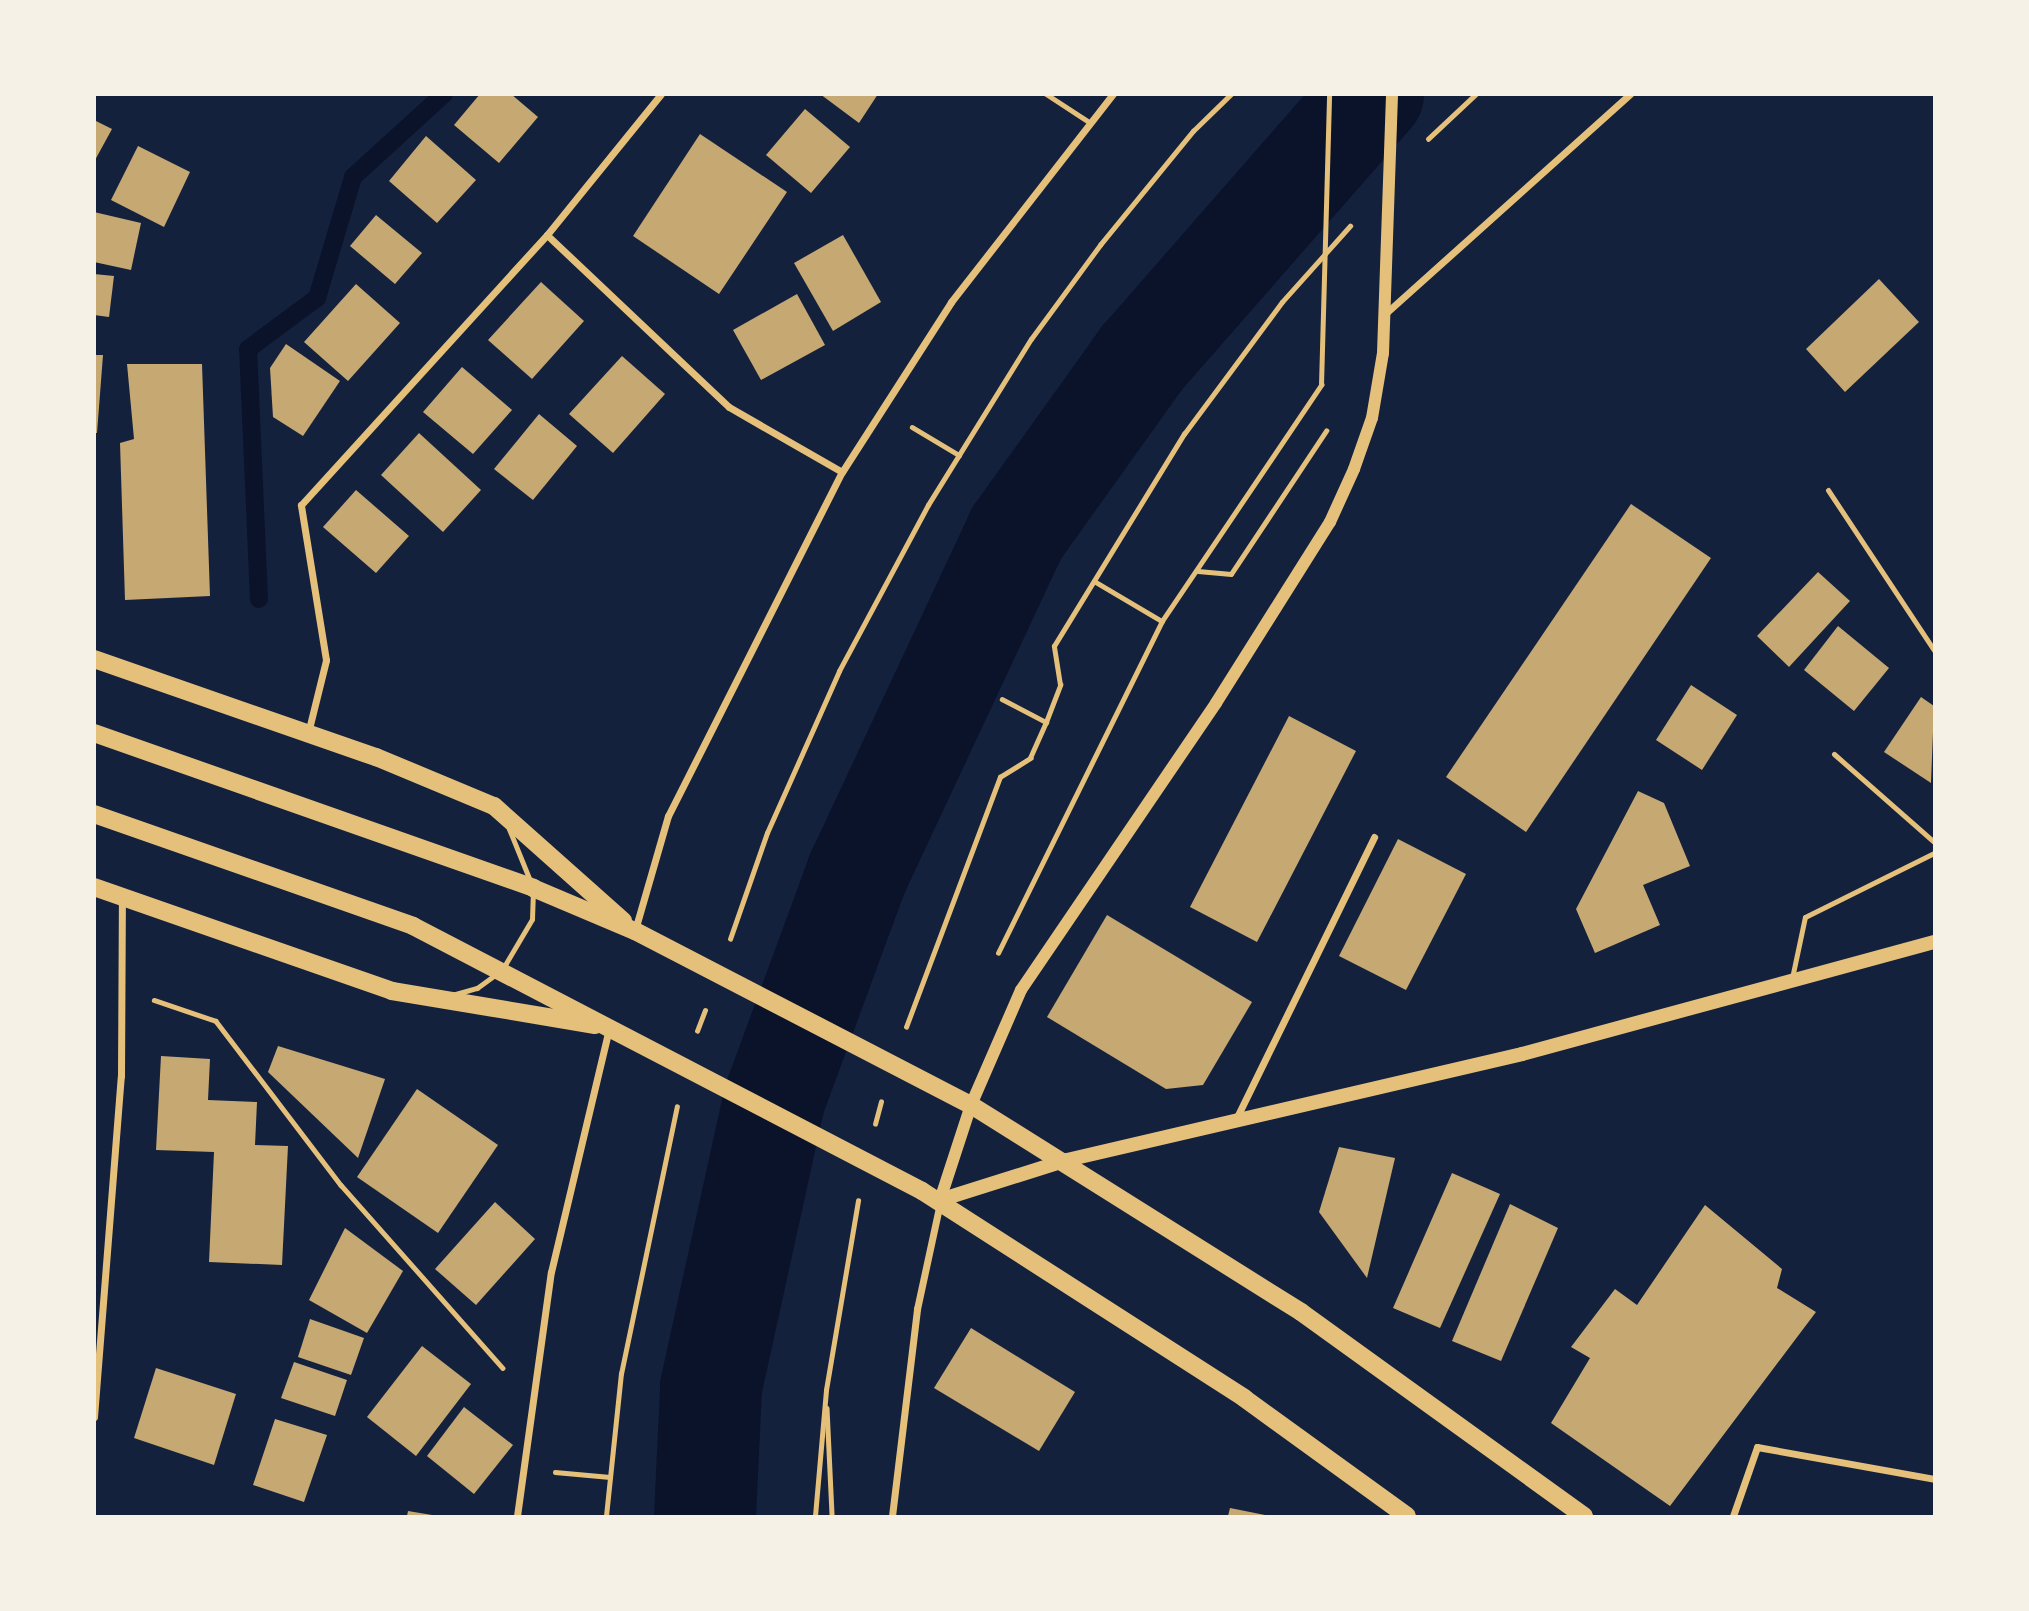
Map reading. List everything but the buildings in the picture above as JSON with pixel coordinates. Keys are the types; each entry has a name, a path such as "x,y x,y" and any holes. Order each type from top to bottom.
{"main road":[{"path":"94,659 308,733 494,806 642,935"},
{"path":"94,733 533,888 642,935 947,1092 1067,1160 1301,1312 1584,1517"},
{"path":"94,814 413,926 940,1200 1244,1398 1407,1517"},
{"path":"94,887 392,992 616,1031"},
{"path":"940,1200 1067,1160 1235,1122 1791,981 1934,942"}],"street":[{"path":"308,733 326,660 301,505 547,235 662,94"},
{"path":"642,935 668,816 842,472 880,407 951,302 1113,94"},
{"path":"892,1517 917,1309 940,1200 971,1105 1021,990 1330,522 1372,418 1386,313 1392,94"},
{"path":"1386,313 1630,94"},
{"path":"547,235 729,407 842,472"},
{"path":"1235,1122 1374,837"},
{"path":"94,1417 121,1076 122,897"},
{"path":"517,1517 529,1398 551,1272 616,1031"},
{"path":"1733,1517 1757,1447 1934,1479"}],"lane":[{"path":"1046,94 1090,122"},
{"path":"1828,490 1934,650"},
{"path":"1834,754 1934,842"},
{"path":"436,999 477,988 502,970 532,919 533,888 522,849 494,806"},
{"path":"1791,981 1805,917 1934,853"}],"path":[{"path":"727,947 768,833 839,671 959,455 1100,244 1193,131 1231,94"},
{"path":"996,957 1162,621 1321,385 1329,94"},
{"path":"1423,144 1476,94"},
{"path":"901,1042 1000,777 1030,758 1046,722 1059,685 1054,646 1184,434 1282,302 1353,223"},
{"path":"880,407 959,455"},
{"path":"1198,571 1230,574 1333,421"},
{"path":"1094,581 1162,621"},
{"path":"1002,699 1046,722"},
{"path":"122,989 216,1021 341,1185 529,1398"},
{"path":"695,1036 709,998"},
{"path":"873,1133 883,1095"},
{"path":"606,1517 621,1374 679,1099"},
{"path":"815,1517 826,1390 859,1196"},
{"path":"826,1390 832,1517"},
{"path":"522,1469 610,1477"}],"waterway":[{"path":"259,599 248,349 317,298 353,177 444,94"},
{"path":"705,1516 711,1387 774,1100 858,872 1016,534 1142,358 1373,94"}]}
